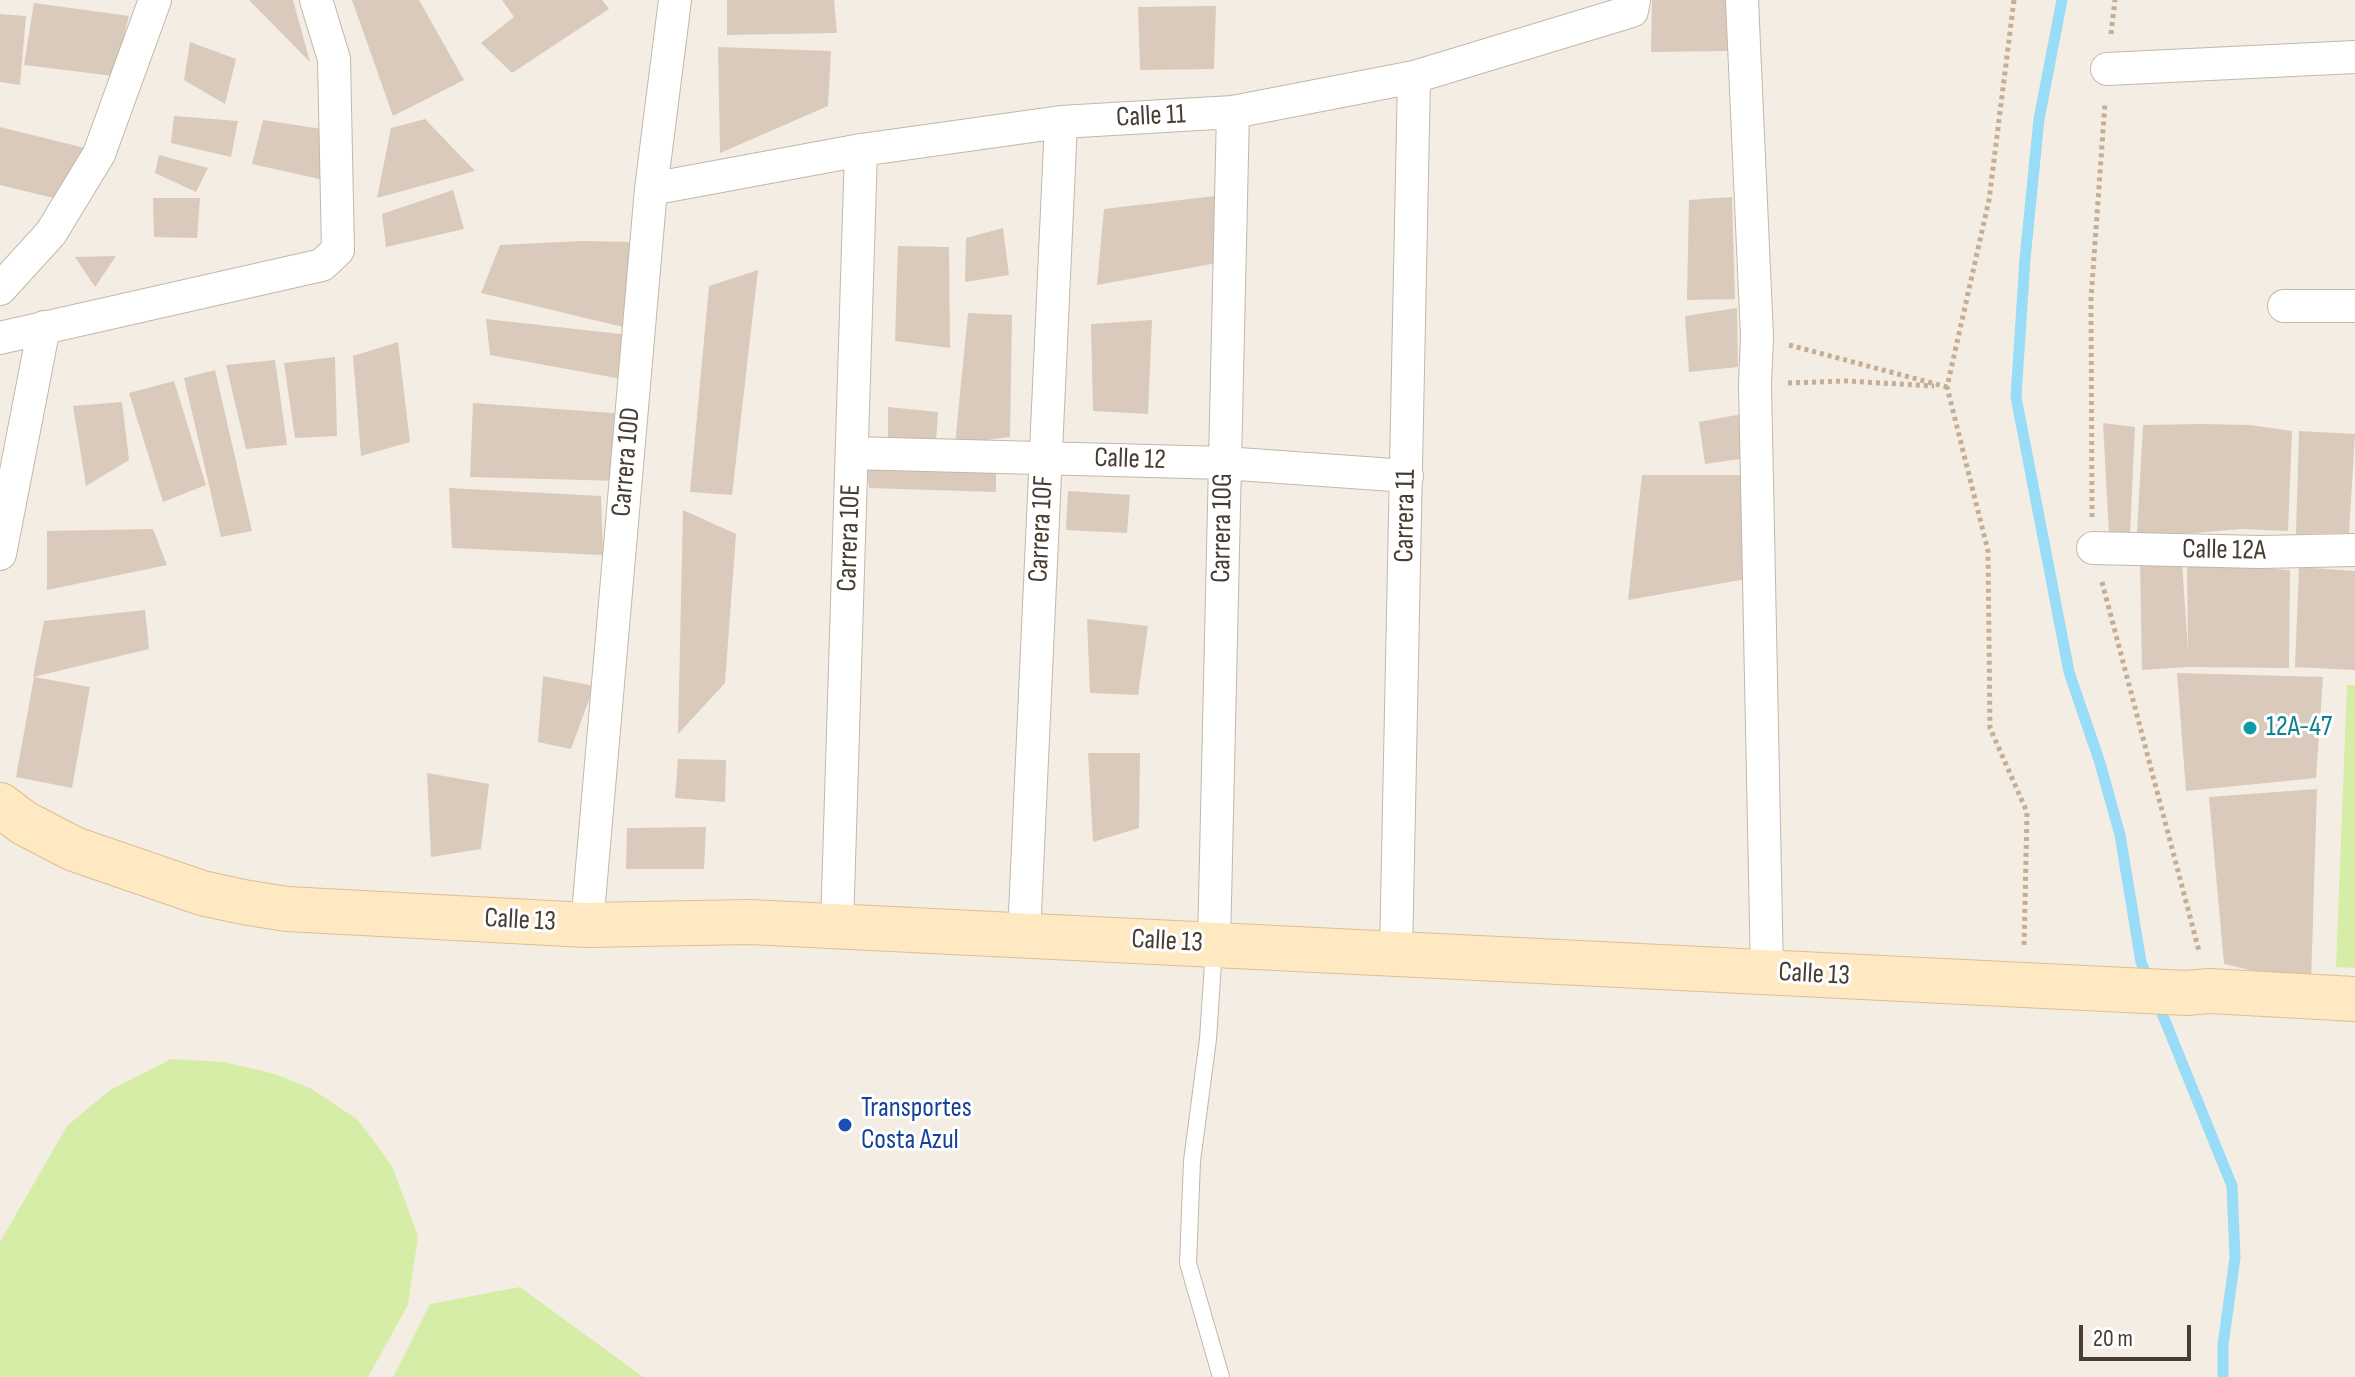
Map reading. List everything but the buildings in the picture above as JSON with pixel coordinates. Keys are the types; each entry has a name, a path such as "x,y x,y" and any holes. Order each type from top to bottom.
{"street":[{"path":"0,289 51,233 99,154 155,0"},
{"path":"0,338 322,265 338,250 334,59 316,0"},
{"name":"Carrera 10D","path":"587,925 651,189 675,0"},
{"name":"Calle 11","path":"651,189 861,150 1061,122 1233,112 1414,77 1632,11 1634,0"},
{"path":"1742,0 1757,337 1755,384 1767,973"},
{"path":"2107,69 2355,57"},
{"name":"Carrera 11","path":"1396,954 1414,77"},
{"name":"Carrera 10G","path":"1214,945 1233,112"},
{"name":"Carrera 10F","path":"1024,935 1061,122"},
{"name":"Carrera 10E","path":"837,926 861,150"},
{"path":"2284,306 2355,306"},
{"path":"0,554 44,327"},
{"name":"Calle 12","path":"852,453 1224,463 1407,476"},
{"name":"Calle 12A","path":"2093,548 2260,552 2355,550"},
{"name":"Calle 13","path":"0,805 24,823 74,849 202,893 287,909 587,925 750,922 2105,990 2355,999"}],"lane":[{"path":"1214,945 1208,1039 1192,1161 1188,1263 1221,1377"}],"path":[{"path":"2014,0 1989,200 1947,387 1988,551 1990,728 2027,812 2024,985"},
{"path":"2115,0 2107,69 2091,299 2093,548 2198,992"},
{"path":"1757,337 1947,387"},
{"path":"1755,384 1846,381 1947,387"}],"green space":[{"path":"2347,685 2355,685 2355,968 2336,967"},
{"path":"171,1059 224,1062 275,1074 312,1089 358,1120 392,1166 418,1236 408,1305 368,1377 0,1377 0,1242 67,1126 110,1090"},
{"path":"520,1287 643,1377 393,1377 430,1304"}],"waterway":[{"path":"2062,0 2039,119 2025,259 2016,397 2069,672 2100,763 2120,835 2141,962 2149,982"},
{"path":"2157,1001 2232,1186 2235,1258 2223,1345 2223,1377"}],"place":[{"name":"12A-47","path":"2250,728"},
{"name":"Transportes Costa Azul","path":"845,1125"}]}
